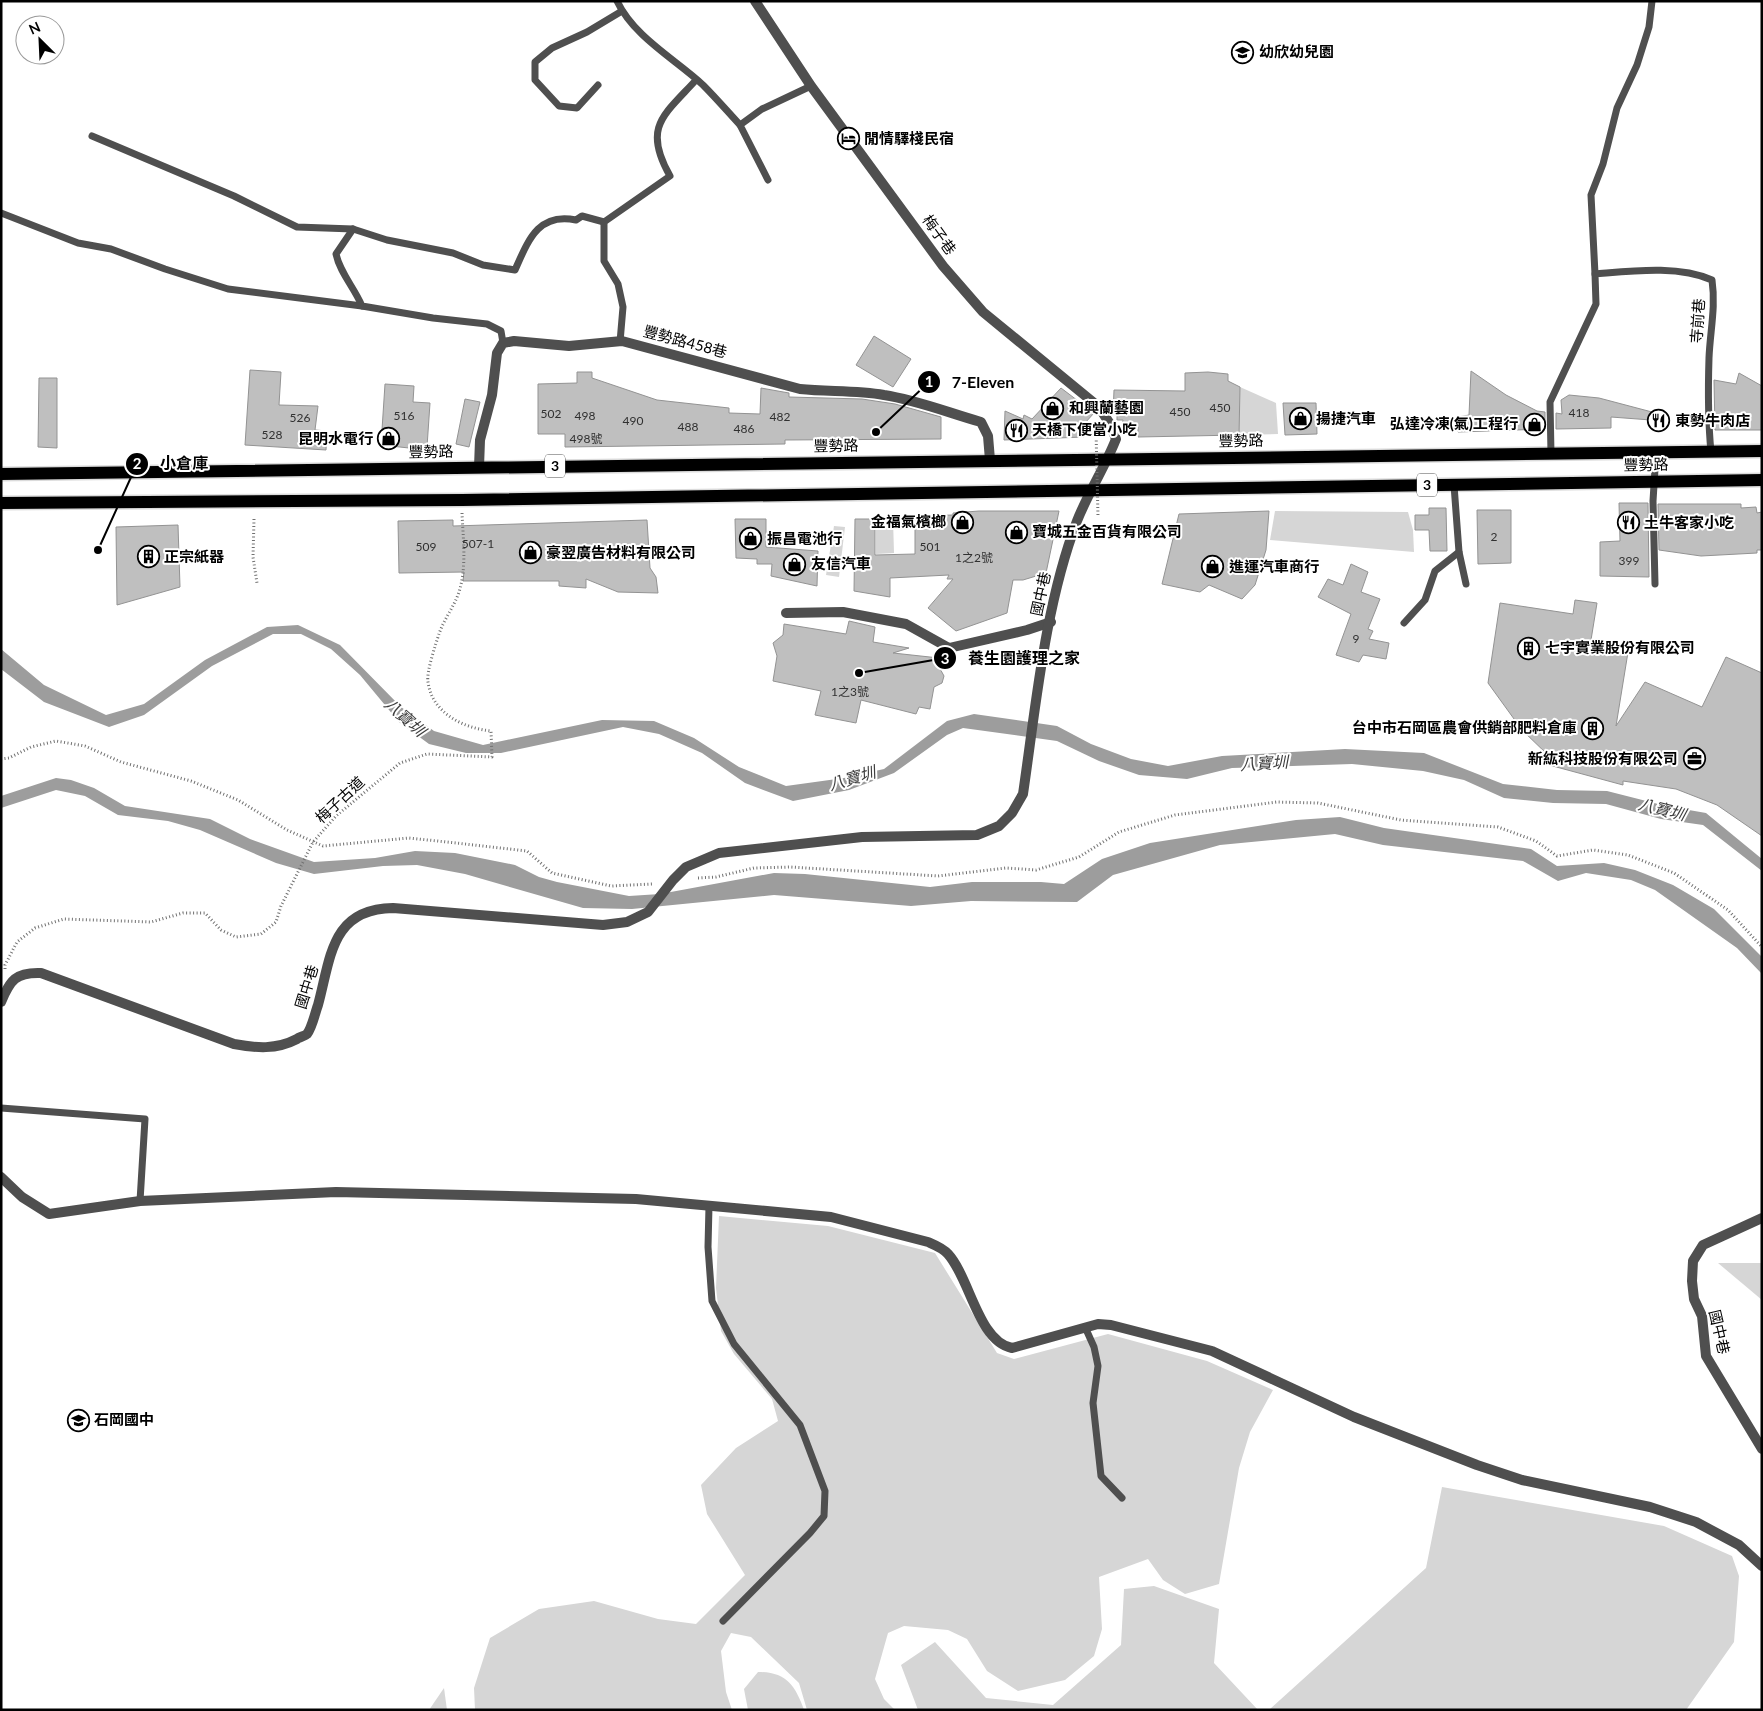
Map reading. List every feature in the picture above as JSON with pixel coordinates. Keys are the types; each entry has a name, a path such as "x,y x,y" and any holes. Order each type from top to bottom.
{"main road":[{"name":"豐勢路","path":"1,474 1762,451"},
{"name":"豐勢路","path":"1,503 462,500 1762,480"}],"street":[{"name":"梅子巷","path":"755,1 811,86 943,266 983,312 1099,407 1110,424 1116,439 1092,490"},
{"name":"豐勢路458巷","path":"503,343 514,341 569,346 620,342 684,356 800,389 826,392 863,391 887,395 980,422"},
{"path":"479,467 480,440 492,396 496,353 503,343"},
{"path":"975,412 988,436 990,460"},
{"name":"國中巷","path":"6,989 16,977 27,973 41,974 234,1044 261,1048 286,1045 307,1034 316,1012 335,944 343,927 357,915 375,908 603,925 627,922 648,912 673,880 686,867 719,853 862,838 977,835 999,826 1012,813 1023,794 1036,709 1061,573 1077,521 1092,490"},
{"path":"786,613 843,612 906,624 949,648 1027,630 1051,622"},
{"path":"1,1002 6,989"},
{"path":"1,1177 22,1197 49,1214 140,1201 336,1192 636,1199 831,1217 935,1245 949,1254 987,1327 1002,1346 1012,1348 1098,1324 1111,1325 1212,1351 1354,1417 1477,1465 1522,1480 1650,1507 1696,1522 1738,1546 1762,1566"},
{"name":"國中巷","path":"1762,1218 1703,1246 1693,1261 1692,1281 1694,1299 1702,1316 1706,1356 1762,1449"}],"lane":[{"path":"617,1 622,10 660,52 696,80 740,125 768,180"},
{"path":"1551,454 1550,402 1596,304 1591,195 1603,164 1617,108 1637,65 1649,27 1652,1"},
{"path":"598,85 577,108 559,106 535,80 535,62 552,48 587,32 622,10"},
{"path":"604,222 670,176 660,159 656,131 667,111 696,80"},
{"path":"740,125 762,109 811,86"},
{"path":"92,136 234,196 297,227 353,229 387,240 453,253 483,265 515,270 533,233 546,223 561,217 576,220 582,216 604,222"},
{"path":"1,213 78,243 111,248 164,270 228,289 487,324 501,332 503,343"},
{"path":"604,222 604,262 618,284 623,307 620,342"},
{"path":"353,229 336,254 339,269 354,288 362,306"},
{"name":"寺前巷","path":"1595,274 1634,271 1696,273 1712,280 1715,298 1709,357 1708,421 1711,452"},
{"path":"1655,584 1654,481 1656,453"},
{"path":"1454,485 1459,552 1466,584"},
{"path":"1404,623 1425,600 1435,571 1459,552"},
{"path":"1,1108 145,1119 140,1201"},
{"path":"709,1206 708,1247 712,1301 734,1344 800,1425 825,1491 824,1516 820,1522 723,1621"},
{"path":"1086,1327 1094,1347 1098,1366 1093,1403 1101,1476 1122,1498"}],"path":[{"path":"1096,430 1098,517"},
{"name":"梅子古道","path":"6,989 5,965 17,942 35,928 64,919 151,922 183,913 206,913 221,930 236,937 260,934 276,922 284,899 314,842 336,816 400,763 427,754 492,757 491,731 474,729 454,720 435,703 427,680 439,633 459,592 463,564 462,500"},
{"path":"254,519 253,557 257,583"}],"shaded area":[{"path":"1240,387 1276,403 1278,434 1239,435"},
{"path":"1275,511 1408,512 1413,530 1414,552 1270,540"},
{"path":"893,519 894,553 876,554 876,526 879,526 879,520"},
{"path":"834,526 845,527 839,577 826,575"},
{"path":"719,1216 828,1226 935,1253 997,1353 1014,1359 1108,1334 1207,1361 1273,1390 1250,1432 1239,1468 1219,1584 1185,1594 1163,1580 1148,1559 1099,1577 1102,1629 1094,1656 1065,1680 1018,1691 987,1671 967,1639 948,1630 904,1626 888,1633 875,1679 884,1699 895,1710 807,1710 799,1683 751,1637 731,1633 721,1651 726,1692 732,1710 475,1710 474,1688 490,1638 539,1609 594,1601 658,1619 696,1624 745,1575 707,1514 701,1485 736,1448 778,1421 772,1399 734,1354 721,1331 716,1288"},
{"path":"1718,1263 1762,1263 1762,1300"},
{"path":"1442,1487 1664,1526 1732,1556 1739,1576 1734,1642 1686,1710 1269,1710 1426,1568"},
{"path":"1154,1586 1219,1609 1214,1663 1258,1710 918,1710 901,1665 935,1642 986,1698 1053,1705 1121,1645 1124,1589"},
{"path":"758,1672 776,1674 782,1677 793,1687 804,1710 748,1710 744,1689"},
{"path":"444,1688 447,1710 429,1710"}],"water":[{"name":"八寶圳","path":"298,625 340,645 401,707 434,731 483,745 602,720 654,721 694,738 739,767 786,786 844,778 884,769 947,721 974,714 1057,726 1091,744 1131,759 1168,766 1222,756 1345,749 1424,753 1503,784 1557,790 1607,791 1666,806 1706,813 1762,859 1762,871 1703,825 1661,819 1606,804 1553,803 1504,798 1464,780 1423,771 1352,764 1232,768 1187,779 1139,775 1099,761 1057,741 963,728 947,735 894,773 849,790 793,801 745,783 702,753 659,734 623,727 501,753 466,753 429,744 399,722 360,675 331,649 301,634 273,634 212,666 144,715 109,727 44,702 1,669 1,649 44,685 106,715 144,704 205,660 267,627"},
{"path":"56,778 71,780 94,788 125,806 210,819 250,839 314,862 375,858 415,851 455,853 515,865 539,877 557,882 629,896 660,894 774,873 805,874 930,887 972,882 1064,884 1102,859 1150,843 1296,820 1340,817 1384,828 1531,849 1557,866 1604,863 1635,870 1673,885 1714,909 1762,957 1762,974 1737,948 1655,890 1631,880 1586,873 1558,881 1523,861 1383,845 1335,834 1220,845 1113,875 1077,902 971,901 911,906 774,895 632,909 583,908 465,874 417,865 383,866 314,874 276,863 200,830 168,821 118,815 85,796 56,790 1,808 1,796"}],"building":[{"path":"874,336 911,359 893,387 856,365"},
{"path":"250,370 281,372 279,405 318,406 315,430 327,431 326,450 245,445"},
{"path":"1471,371 1506,395 1537,411 1545,412 1545,429 1458,432 1458,417 1469,415"},
{"path":"577,372 592,372 592,378 657,400 729,408 729,413 760,414 761,388 789,393 789,397 862,399 895,404 941,417 941,439 785,440 785,444 565,447 565,434 538,434 538,384 577,383"},
{"path":"1208,372 1228,374 1228,381 1240,387 1239,435 1138,437 1138,427 1122,427 1123,420 1117,420 1117,414 1113,414 1114,390 1185,391 1185,373"},
{"path":"1739,373 1762,386 1762,430 1715,430 1714,380 1736,384"},
{"path":"39,378 57,378 57,448 38,447"},
{"path":"385,384 414,386 413,402 430,403 427,447 409,446 409,448 381,445"},
{"path":"1061,388 1094,413 1085,423 1084,437 1004,440 1005,411 1023,419 1024,415 1032,419"},
{"path":"1569,395 1599,398 1652,412 1651,420 1611,417 1611,428 1556,429 1556,413 1562,414 1561,400"},
{"path":"465,399 480,402 469,447 456,444"},
{"name":"揚捷汽車","path":"1283,403 1316,403 1317,434 1285,435"},
{"path":"1619,503 1648,503 1649,577 1600,576 1600,542 1620,541"},
{"path":"1658,504 1741,504 1741,508 1756,507 1757,513 1762,512 1762,550 1757,550 1757,553 1701,556 1659,550"},
{"path":"1429,508 1446,508 1447,551 1430,551 1429,530 1415,530 1415,515 1429,515"},
{"path":"1477,510 1511,510 1511,563 1478,564"},
{"path":"979,511 1059,511 1046,573 1023,580 1013,580 1007,613 956,631 928,608 953,579 947,579 949,575 890,578 890,597 854,591 855,519 875,519 875,555 915,554 915,516 953,515 953,513"},
{"name":"進運汽車商行","path":"1269,511 1266,550 1255,585 1242,599 1209,585 1200,592 1162,584 1179,514"},
{"path":"735,519 766,519 766,547 818,551 817,586 771,576 772,564 757,564 757,559 736,558"},
{"path":"453,520 453,526 647,520 650,568 656,577 658,593 618,592 586,579 586,588 559,586 559,581 463,581 464,572 399,573 398,521"},
{"name":"正宗紙器","path":"178,525 180,587 117,605 116,527"},
{"path":"1351,564 1368,572 1361,592 1380,599 1368,629 1373,631 1369,639 1389,643 1386,659 1363,655 1359,662 1336,655 1351,614 1318,597 1328,579 1343,585"},
{"path":"1575,600 1597,603 1591,640 1629,646 1616,726 1645,682 1702,707 1726,657 1762,673 1762,836 1717,805 1676,789 1623,781 1623,785 1549,765 1550,757 1522,730 1488,683 1500,603 1573,614"},
{"path":"849,621 875,627 873,642 909,648 893,653 939,658 938,665 944,676 942,683 934,687 930,709 919,707 916,714 861,700 856,723 815,715 821,691 773,681 777,656 773,643 783,635 784,624 846,634"}],"place":[{"name":"幼欣幼兒園","path":"1243,52"},
{"name":"閒情驛棧民宿","path":"848,139"},
{"name":"和興蘭藝園","path":"1053,408"},
{"name":"揚捷汽車","path":"1300,419"},
{"name":"東勢牛肉店","path":"1659,421"},
{"name":"弘達冷凍(氣)工程行","path":"1534,424"},
{"name":"天橋下便當小吃","path":"1016,430"},
{"name":"7-Eleven","path":"876,432"},
{"name":"昆明水電行","path":"389,439"},
{"name":"金福氣檳榔","path":"962,522"},
{"name":"土牛客家小吃","path":"1628,523"},
{"name":"寶城五金百貨有限公司","path":"1016,532"},
{"name":"振昌電池行","path":"751,539"},
{"name":"小倉庫","path":"98,550"},
{"name":"豪翌廣告材料有限公司","path":"530,553"},
{"name":"正宗紙器","path":"148,557"},
{"name":"友信汽車","path":"795,564"},
{"name":"進運汽車商行","path":"1213,567"},
{"name":"七宇實業股份有限公司","path":"1529,648"},
{"name":"養生園護理之家","path":"859,673"},
{"name":"台中市石岡區農會供銷部肥料倉庫","path":"1593,728"},
{"name":"新紘科技股份有限公司","path":"1694,759"},
{"name":"石岡國中","path":"78,1420"}]}
